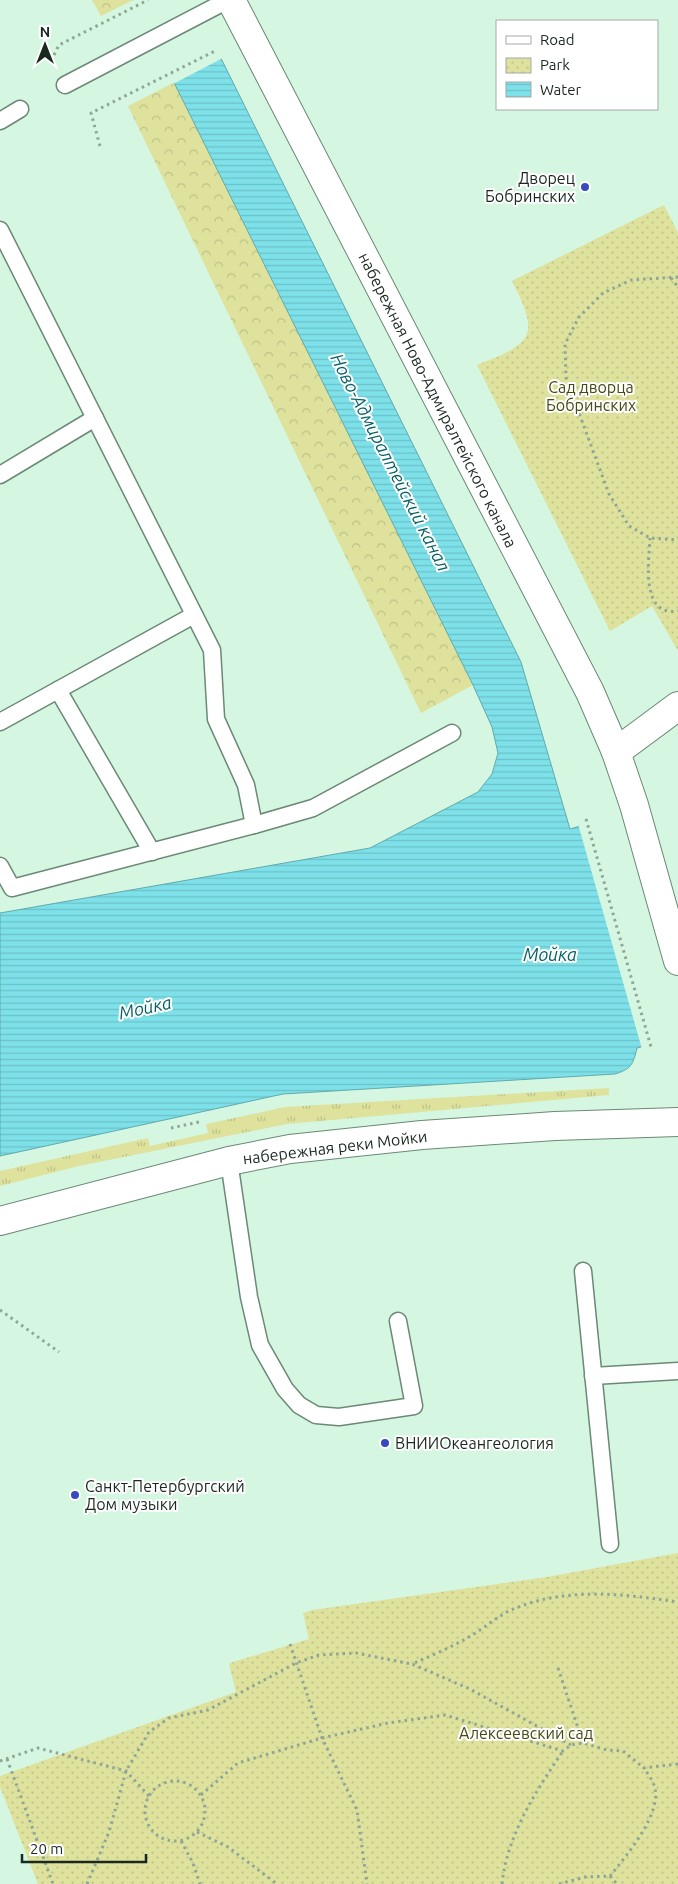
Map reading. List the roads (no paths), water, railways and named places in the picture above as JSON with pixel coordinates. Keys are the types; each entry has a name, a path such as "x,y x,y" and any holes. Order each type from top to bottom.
{"main road":[{"name":"набережная Ново-Адмиралтейского канала","path":"230,0 590,692 616,752 634,806 678,961"},
{"path":"616,752 678,706"},
{"name":"набережная реки Мойки","path":"0,1221 229,1161 290,1149 422,1135 555,1126 678,1122"}],"lane":[{"path":"65,85 230,0"},
{"path":"0,121 20,109"},
{"path":"0,230 212,650 216,719 246,785 254,825"},
{"path":"0,475 95,418"},
{"path":"0,722 194,615"},
{"path":"58,690 152,852"},
{"path":"0,866 12,888 312,808 452,733"},
{"path":"229,1161 249,1297 260,1345 285,1389 299,1405 316,1415 339,1417 414,1406 398,1321"},
{"path":"583,1271 610,1544"},
{"path":"593,1376 678,1371"}],"water":[{"name":"Мойка","path":"133,0 192,0 521,662 570,829 678,797 678,1037 637,1048 634,1059 625,1070 615,1074 283,1094 0,1156 0,913 370,848 478,792 492,774 498,753 492,727 473,685"}],"place":[{"name":"Дворец Бобринских","path":"585,187"},
{"name":"ВНИИОкеангеология","path":"385,1443"},
{"name":"Санкт-Петербургский Дом музыки","path":"75,1495"}],"park label":[{"name":"Сад дворца Бобринских","path":"591,396"},
{"name":"Алексеевский сад","path":"526,1733"}],"water label":[{"name":"Ново-Адмиралтейский канал","path":"391,462"}]}
